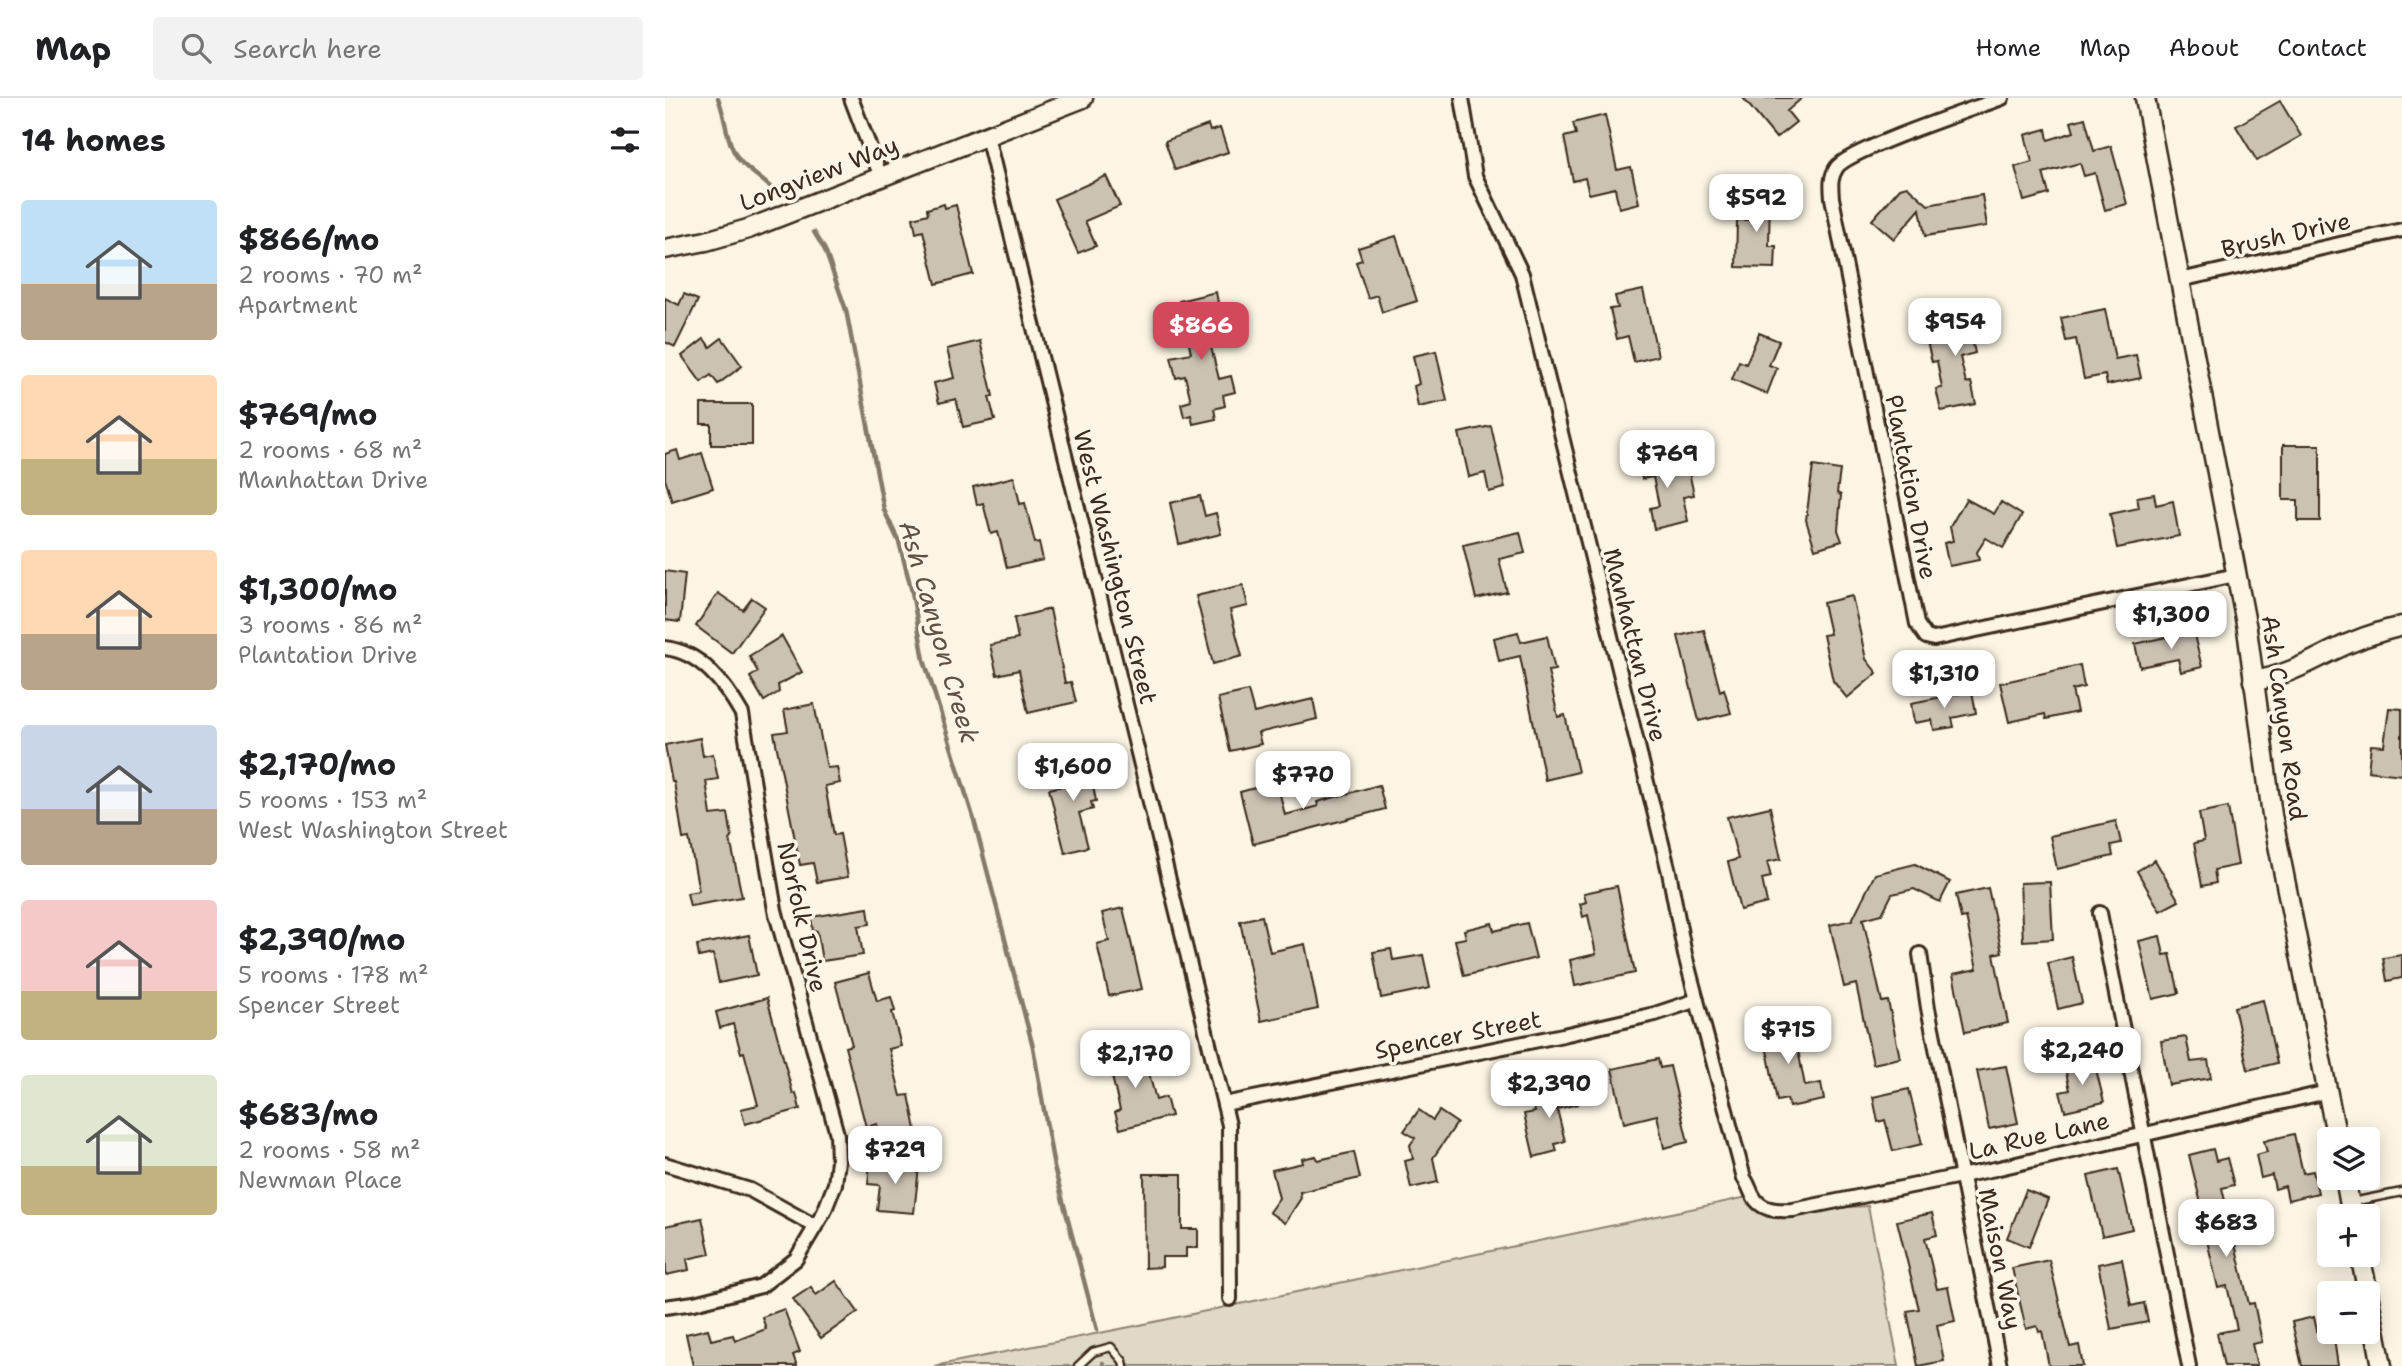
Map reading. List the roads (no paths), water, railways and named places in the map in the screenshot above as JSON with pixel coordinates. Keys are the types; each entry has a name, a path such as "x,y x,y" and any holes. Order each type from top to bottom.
{"street":[{"path":"851,98 881,177"},
{"name":"Longview Way","path":"665,248 706,241 748,229 1083,98"},
{"name":"Manhattan Drive","path":"1462,98 1475,176 1522,274 1669,872 1685,955 1744,1178 1759,1204"},
{"name":"Plantation Drive","path":"2002,98 1868,147 1838,165 1831,178 1832,198 1917,624 1926,636 1934,639 2236,575"},
{"name":"Ash Canyon Road","path":"2145,98 2247,629 2272,815 2334,1127"},
{"name":"West Washington Street","path":"987,135 1229,1125 1230,1300"},
{"name":"Brush Drive","path":"2180,280 2402,230"},
{"path":"2253,681 2271,679 2351,643 2402,626"},
{"name":"Norfolk Drive","path":"665,648 692,655 711,671 731,694 742,714 775,910 837,1134 838,1161 835,1184 824,1212 796,1259 761,1286 694,1303 665,1307"},
{"path":"2100,913 2189,1366"},
{"name":"Maison Way","path":"1920,954 1928,1008 2000,1366"},
{"name":"Spencer Street","path":"1224,1104 1563,1035 1655,1014 1697,1000"},
{"name":"La Rue Lane","path":"1759,1204 1771,1211 1793,1210 1962,1175 2327,1092"},
{"path":"665,1164 750,1190 815,1226"},
{"path":"2378,1344 2382,1366"}],"lane":[{"path":"2366,1204 2402,1192"},
{"path":"1078,1366 1093,1352 1111,1347 1124,1366"}],"waterway":[{"name":"Ash Canyon Creek","path":"718,98 729,140 736,155 775,192"},
{"name":"Ash Canyon Creek","path":"814,232 825,250 846,310 884,510 899,542 912,592 924,660 974,820 1033,1047 1054,1167 1097,1330"}]}
